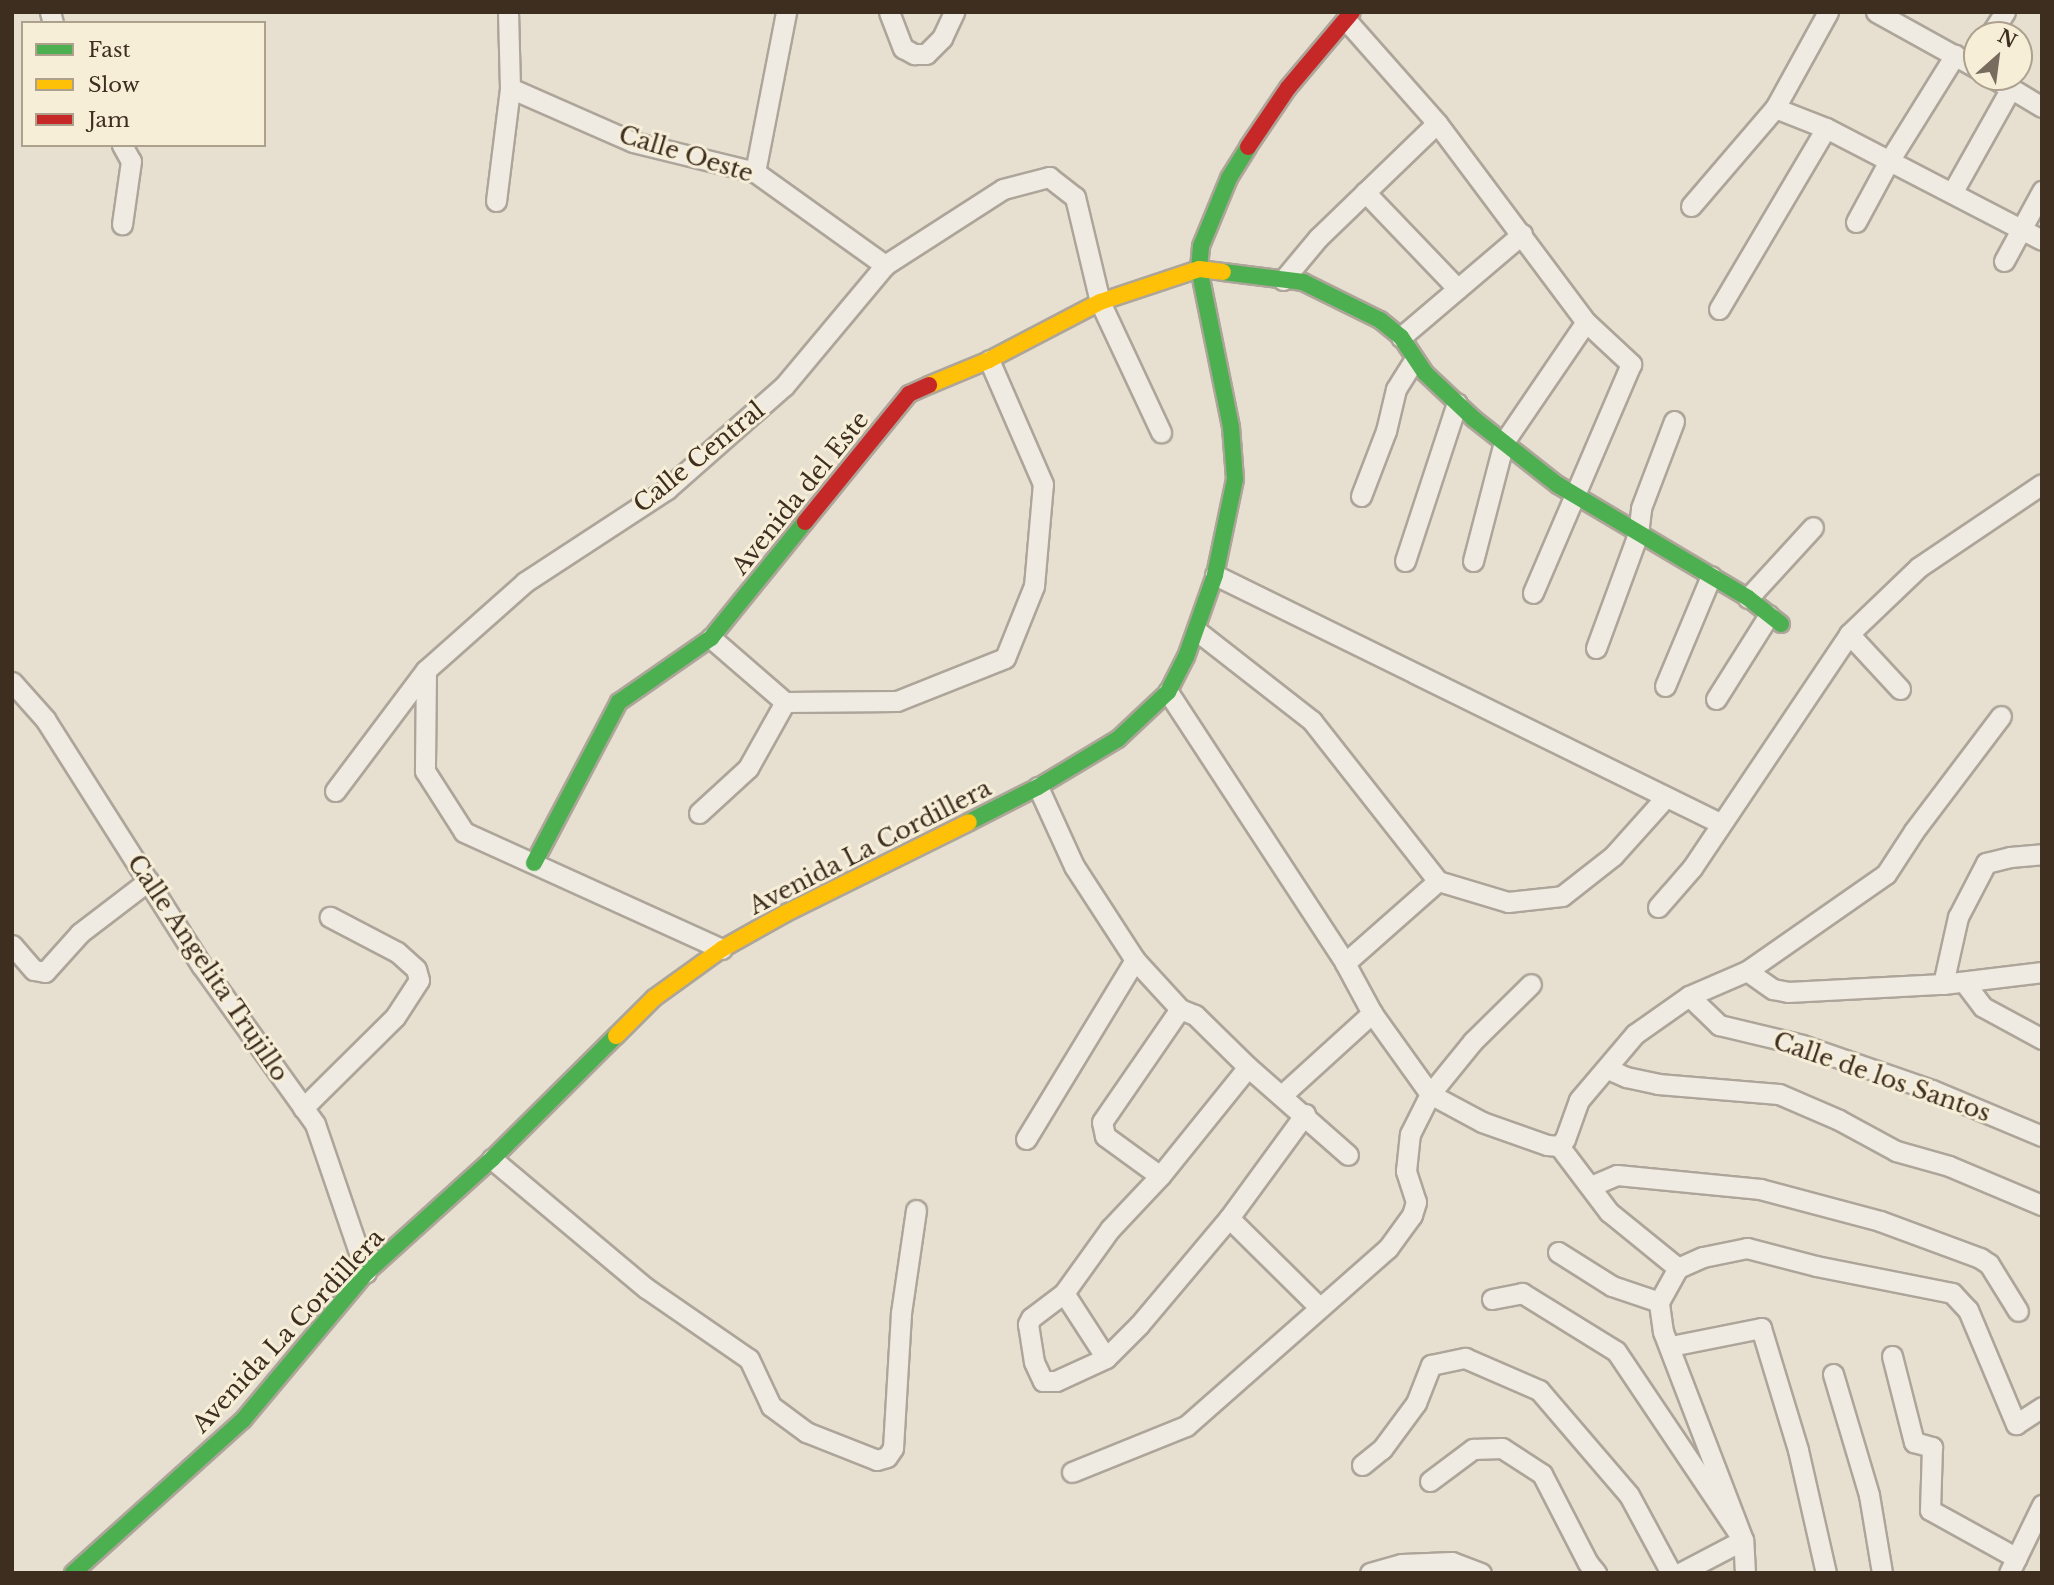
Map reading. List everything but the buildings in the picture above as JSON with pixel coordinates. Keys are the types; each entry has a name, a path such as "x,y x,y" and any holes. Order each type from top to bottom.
{"main road":[{"name":"Avenida La Cordillera","path":"73,1573 243,1420 366,1273 492,1159 654,998 722,949 897,856 1038,787 1118,739 1168,692 1197,631 1215,575 1235,479 1231,427 1199,269 1201,246 1229,178 1288,88 1349,16"},
{"path":"1199,269 1303,282 1380,320 1401,337 1414,360 1457,403 1574,495 1748,598 1775,619"},
{"name":"Avenida del Este","path":"534,863 619,702 712,638 909,394 989,360 1100,302 1199,269"}],"street":[{"path":"496,201 510,88 508,12"},
{"path":"755,172 786,12"},
{"path":"889,12 902,48 914,54 926,54 942,38 954,12"},
{"path":"1691,206 1775,108 1828,12"},
{"path":"1876,12 1899,18 1963,56"},
{"path":"1349,16 1437,123 1586,322 1631,364 1533,593"},
{"path":"1856,222 1889,161 1963,69"},
{"name":"Calle Oeste","path":"510,88 633,142 755,172 886,265"},
{"path":"1952,194 2009,91"},
{"path":"2019,91 2039,98"},
{"path":"1775,108 1826,128 2042,240"},
{"path":"1283,280 1318,238 1437,123"},
{"path":"1719,309 1826,128"},
{"path":"122,224 131,161 123,147"},
{"name":"Calle Central","path":"335,791 426,670 526,582 667,489 784,386 886,265 1003,189 1049,177 1075,197 1100,302"},
{"path":"2004,261 2042,191"},
{"path":"1365,192 1458,289"},
{"path":"1401,337 1522,234"},
{"path":"1100,302 1161,432"},
{"path":"1473,561 1504,442 1586,322"},
{"path":"712,638 785,702 897,701 1005,658 1034,586 1044,484 989,360"},
{"path":"1361,496 1386,430 1396,390 1414,360"},
{"path":"1405,561 1457,403"},
{"path":"1596,648 1638,534 1641,508 1674,421"},
{"path":"1658,908 1692,868 1849,634 1919,567 2042,484"},
{"path":"1748,598 1813,527"},
{"path":"1215,575 1720,823"},
{"path":"1665,686 1711,576"},
{"path":"1716,699 1775,619"},
{"path":"1197,631 1312,722 1438,881 1508,902 1562,896 1614,856 1666,797"},
{"path":"1849,634 1900,689"},
{"path":"426,670 425,771 464,832 722,949"},
{"name":"Calle Angelita Trujillo","path":"12,682 46,719 202,966 315,1124 366,1273"},
{"path":"1168,692 1345,963 1372,1013 1430,1094 1482,1122 1547,1145 1559,1146 1609,1212 1678,1268"},
{"path":"699,813 748,768 785,702"},
{"path":"1559,1146 1579,1100 1635,1034 1689,996 1747,971 1886,874 1914,831 2001,716"},
{"path":"1038,787 1074,866 1135,960 1180,1009 1195,1015 1248,1067 1305,1114 1348,1155"},
{"path":"1943,984 1958,917 1986,863 2010,857 2042,854"},
{"path":"12,945 34,970 45,972 80,933 148,881"},
{"path":"1345,963 1438,881"},
{"path":"303,1108 395,1017 419,980 416,969 397,952 330,917"},
{"path":"1026,1139 1135,960"},
{"path":"1747,971 1773,989 1788,992 1943,984 2042,972"},
{"path":"1964,982 1983,1007 2042,1039"},
{"path":"1072,1472 1186,1426 1388,1248 1412,1215 1416,1202 1406,1171 1410,1134 1430,1094 1473,1041 1531,984"},
{"name":"Calle de los Santos","path":"1689,996 1719,1025 1802,1045 1932,1090 2042,1136"},
{"path":"1160,1176 1105,1136 1102,1122 1180,1009"},
{"path":"1282,1095 1372,1013"},
{"path":"1248,1067 1160,1176 1110,1230 1064,1293 1031,1318 1028,1324 1034,1362 1044,1381 1056,1381 1106,1358 1139,1325 1229,1218 1305,1114"},
{"path":"1608,1069 1626,1077 1658,1084 1779,1094 1839,1120 1896,1151 1949,1166 2042,1205"},
{"path":"492,1159 646,1287 749,1359 771,1406 806,1432 877,1460 887,1457 893,1448 901,1313 916,1210"},
{"path":"1591,1186 1617,1175 1760,1189 1880,1221 1989,1264 2018,1311"},
{"path":"1229,1218 1319,1307"},
{"path":"1745,1573 1743,1540 1671,1346 1663,1332 1659,1302 1678,1268 1703,1257 1747,1248 1816,1266 1952,1293 1968,1310 2017,1424 2042,1406"},
{"path":"1558,1252 1612,1286 1659,1302"},
{"path":"1064,1293 1106,1358"},
{"path":"1492,1299 1522,1293 1616,1351 1743,1540"},
{"path":"1671,1346 1761,1328 1798,1450 1826,1573"},
{"path":"1892,1356 1914,1441 1932,1447 1930,1510 2013,1565 2034,1542 2042,1505"},
{"path":"1362,1465 1382,1449 1416,1403 1431,1365 1465,1358 1539,1390 1548,1399 1629,1495 1671,1573"},
{"path":"1833,1374 1869,1495 1882,1573"},
{"path":"1430,1481 1472,1449 1502,1448 1542,1474 1588,1563 1597,1573"},
{"path":"1679,1573 1743,1540"},
{"path":"1370,1573 1402,1564 1452,1562 1480,1573"}],"traffic: fast":[{"path":"969,822 1038,787 1118,739 1168,692 1186,657 1215,575 1235,479 1231,427 1199,269 1201,246 1229,178 1248,147"},
{"path":"1223,272 1303,282 1380,320 1401,337 1425,373 1474,419 1558,485 1748,598 1781,624"},
{"path":"534,863 619,702 711,638 805,522"},
{"path":"73,1573 243,1420 366,1273 492,1159 616,1036"}],"traffic: slow":[{"path":"929,385 989,360 1100,302 1199,269 1223,272"},
{"path":"616,1036 654,998 722,949 786,913 969,822"}],"traffic: jam":[{"path":"1248,147 1288,88 1352,12"},
{"path":"805,522 909,394 929,385"}]}
